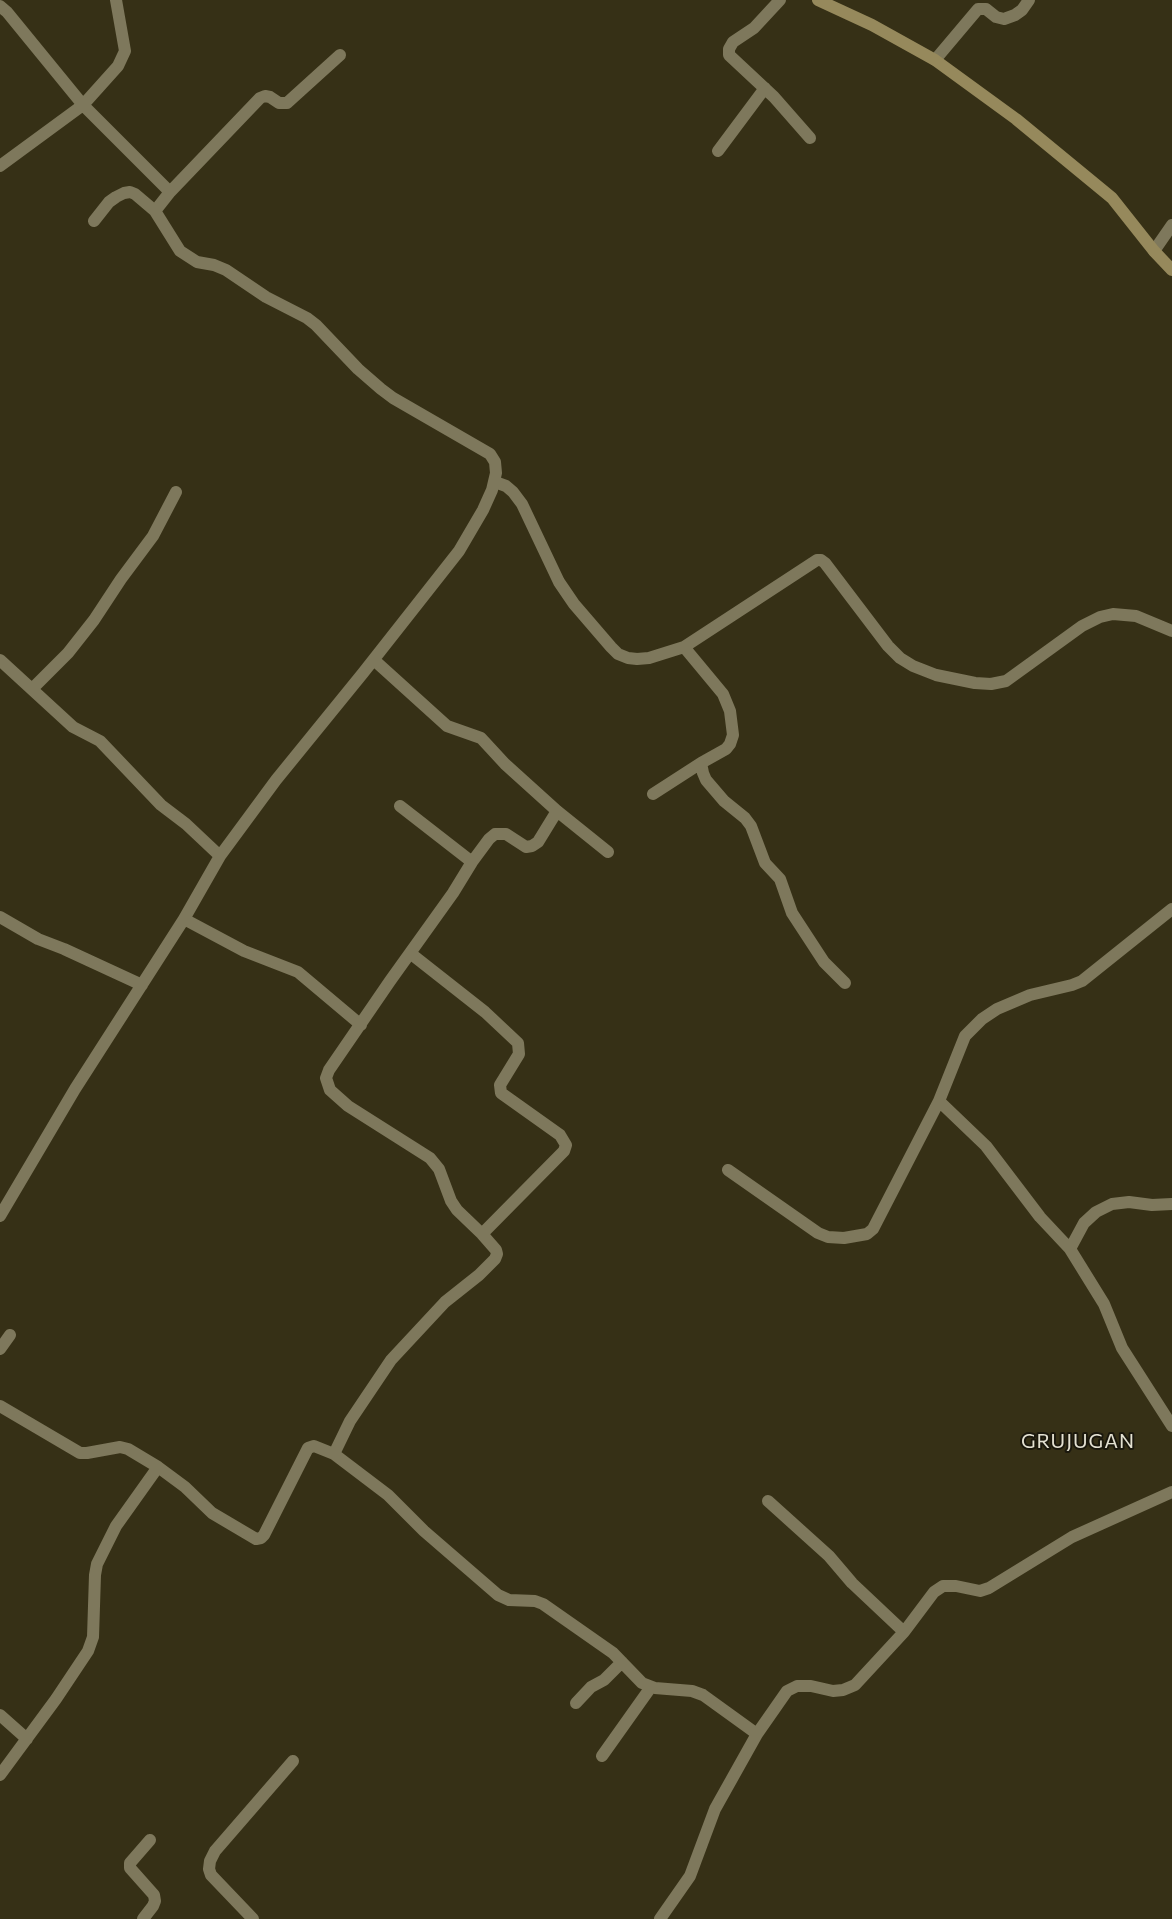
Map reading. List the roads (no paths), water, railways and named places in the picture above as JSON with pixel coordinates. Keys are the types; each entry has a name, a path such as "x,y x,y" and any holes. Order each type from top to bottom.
{"street":[{"path":"0,166 83,105 118,66 125,51 116,0"},
{"path":"780,0 765,18 733,42 729,49 729,55 765,88 810,138"},
{"path":"818,0 872,25 935,60 1016,118 1112,198 1154,251 1172,270"},
{"path":"935,60 978,10 986,9 996,17 1004,19 1022,10 1029,0"},
{"path":"0,6 7,12 83,105 170,192"},
{"path":"154,211 260,98 264,96 270,97 279,103 287,103 340,55"},
{"path":"718,151 765,88"},
{"path":"0,1216 75,1089 184,919 220,856 276,780 374,660 459,551 483,510 495,482 495,462 490,454 393,398 358,370 307,318 266,298 226,270 189,258 180,251 154,211 135,194 130,192 116,196 94,221"},
{"path":"1154,251 1172,225"},
{"path":"495,482 506,486 522,504 559,582 579,610 618,654 628,658 648,658 684,647 817,560 822,560 826,563 888,646 900,658 913,666 936,675 975,683 991,684 1006,681 1082,626 1100,617 1113,614 1136,616 1172,631"},
{"path":"32,689 68,653 94,620 153,536 176,492"},
{"path":"653,794 726,749 733,735 730,710 723,694 684,647"},
{"path":"0,660 73,726 100,741 162,805 186,824 220,856"},
{"path":"374,660 447,726 481,738 504,764 557,811 608,852"},
{"path":"701,764 706,780 724,801 746,818 765,862 780,879 792,913 824,962 845,983"},
{"path":"400,806 472,862"},
{"path":"334,1454 350,1421 391,1360 445,1302 479,1275 495,1259 497,1254 496,1250 482,1234 450,1201 438,1169 430,1158 348,1106 330,1090 326,1078 329,1070 489,840 495,834 506,834 526,847 532,846 538,842 557,811"},
{"path":"728,1170 818,1233 828,1237 844,1238 867,1234 873,1229 939,1101 965,1036 982,1019 997,1009 1030,995 1082,981 1172,909"},
{"path":"0,918 38,939 142,985"},
{"path":"184,919 244,951 298,972 361,1025"},
{"path":"410,953 512,1035 518,1043 519,1054 500,1085 501,1093 560,1135 566,1145 564,1150 482,1234"},
{"path":"939,1101 986,1146 1040,1217 1070,1249 1104,1304 1122,1348 1172,1426"},
{"path":"1070,1249 1084,1223 1096,1212 1112,1204 1129,1202 1152,1205 1172,1204"},
{"path":"0,1349 10,1335"},
{"path":"0,1406 80,1452 87,1453 120,1447 128,1448 185,1487 212,1513 259,1539 264,1535 308,1448 311,1445 334,1454 388,1495 424,1531 498,1595 509,1600 535,1601 543,1604 613,1653 642,1683 651,1687 692,1691 703,1695 757,1734"},
{"path":"0,1775 56,1699 88,1651 93,1637 97,1564 116,1526 158,1467"},
{"path":"660,1919 690,1876 715,1809 757,1734 787,1691 797,1686 811,1686 833,1691 843,1690 855,1684 904,1632 926,1600 943,1586 956,1586 980,1591 989,1588 1072,1537 1172,1492"},
{"path":"768,1501 829,1556 852,1583 904,1632"},
{"path":"576,1703 590,1687 604,1680 622,1662"},
{"path":"602,1756 651,1687"},
{"path":"0,1715 27,1739"},
{"path":"253,1919 211,1875 209,1868 210,1860 215,1851 293,1761"},
{"path":"143,1919 153,1906 155,1901 154,1895 130,1868 130,1863 150,1840"}],"district":[{"name":"GRUJUGAN","path":"1078,1441"}]}
